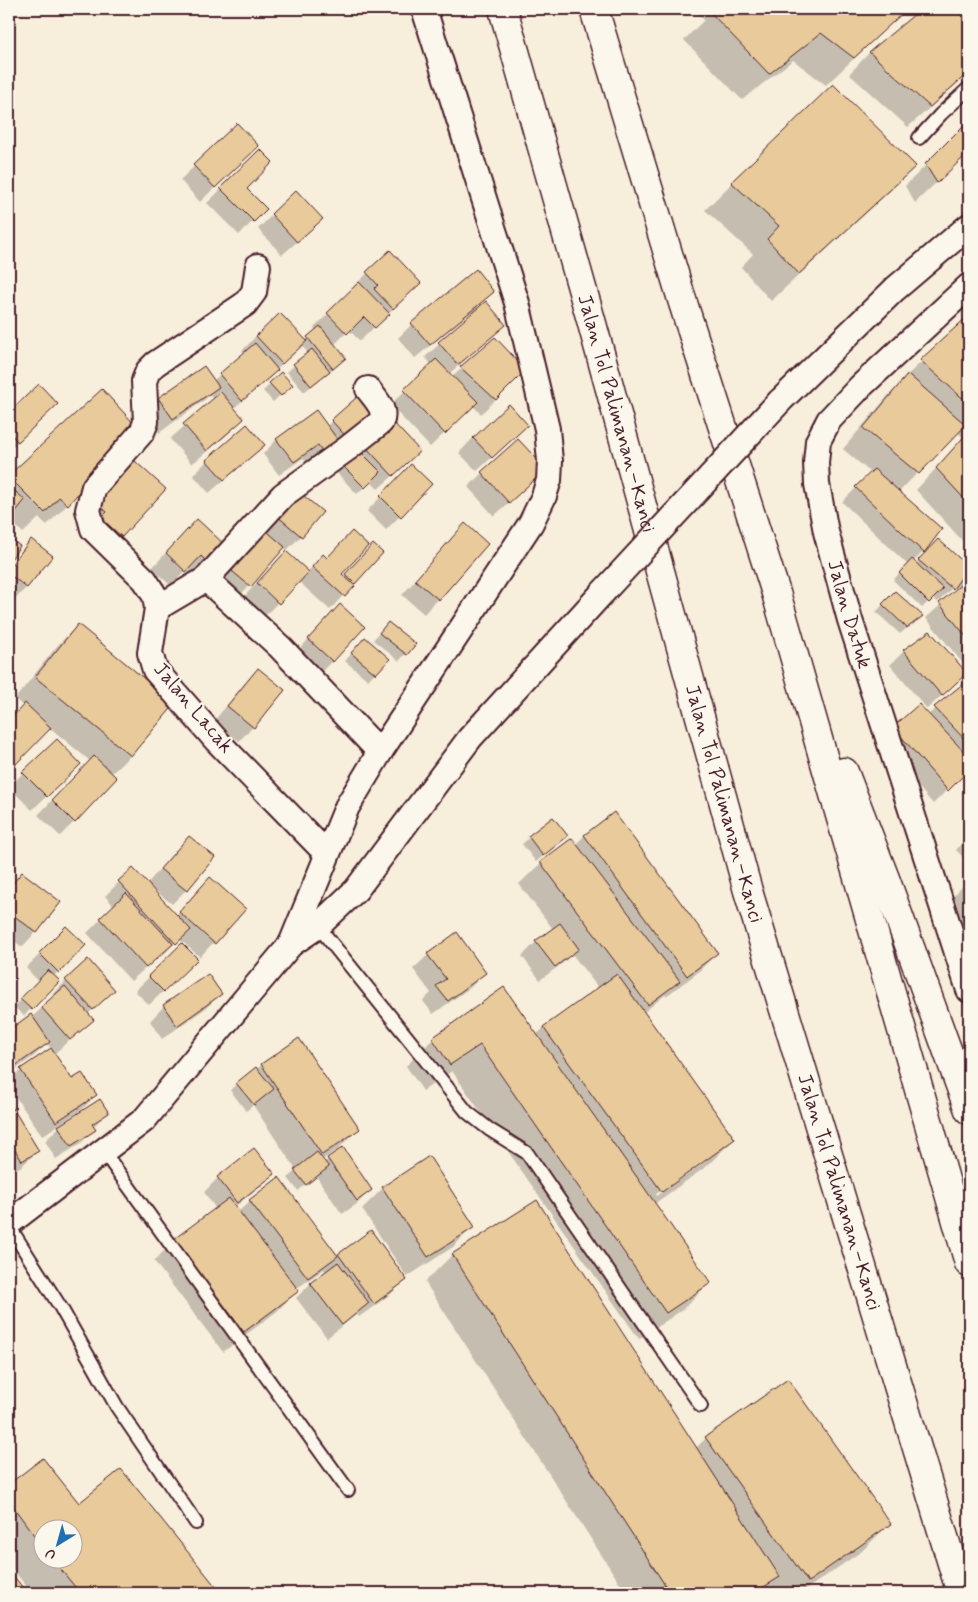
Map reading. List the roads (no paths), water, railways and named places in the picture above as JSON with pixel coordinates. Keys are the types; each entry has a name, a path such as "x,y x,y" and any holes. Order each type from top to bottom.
{"highway":[{"name":"Jalan Tol Palimanan–Kanci","path":"503,9 591,320 748,892 961,1593"},
{"path":"594,9 683,303 776,593 969,1263"},
{"path":"776,593 886,880 969,1110"}],"street":[{"path":"291,944 347,807 380,752 531,523 544,496 549,480 550,461 547,429 518,304 424,9"},
{"path":"9,1224 144,1120 291,944 318,926 356,890 470,738 604,591 780,401 895,289 969,226"},
{"name":"Jalan Lacak","path":"258,266 254,292 245,304 155,364 148,371 144,380 146,422 142,432 94,487 88,510 93,529 145,580 155,596 157,608 150,653 155,670 217,740 327,854"},
{"name":"Jalan Datuk","path":"969,286 861,386 828,420 818,441 816,463 817,484 826,532 850,620 969,990"},
{"path":"157,608 206,579 283,495 381,422 384,416 383,410 368,388"},
{"path":"206,579 280,647 380,752"}],"lane":[{"path":"919,138 969,88"},
{"path":"318,926 467,1112 490,1130 528,1154 701,1406"},
{"path":"103,1152 348,1490"},
{"path":"9,1224 61,1308 117,1407 196,1523"}]}
